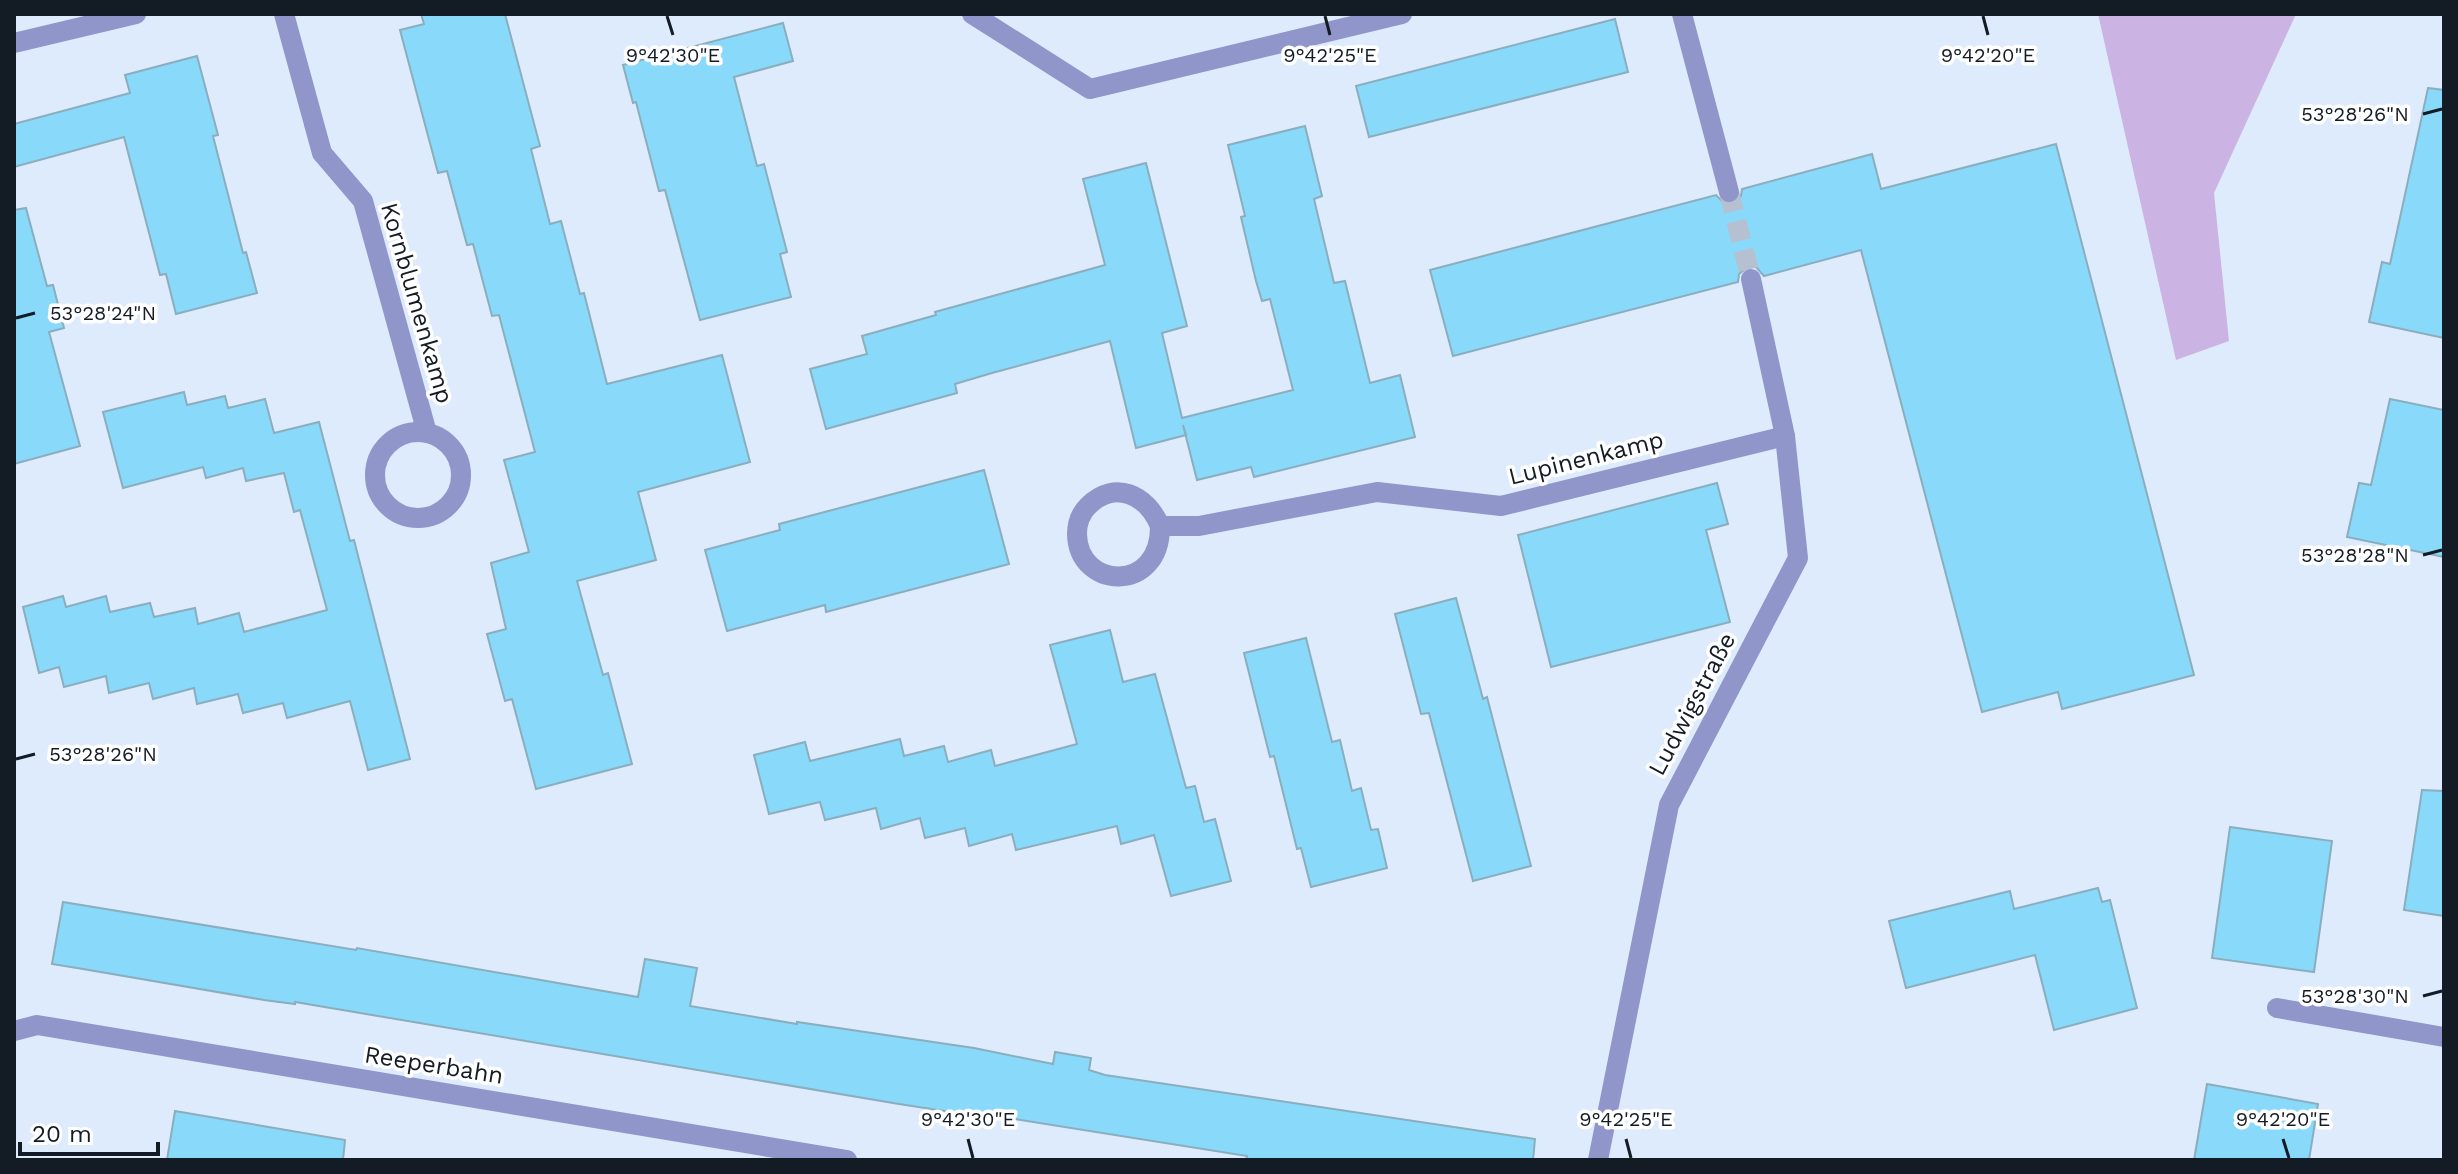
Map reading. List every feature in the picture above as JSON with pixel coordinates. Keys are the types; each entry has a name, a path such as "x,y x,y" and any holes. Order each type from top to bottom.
{"street":[{"path":"14,43 136,14"},
{"name":"Kornblumenkamp","path":"284,14 322,153 363,201 427,433"},
{"path":"972,14 1090,89 1402,14"},
{"path":"1682,14 1729,192"},
{"name":"Ludwigstraße","path":"1598,1160 1669,805 1798,558 1785,436 1751,279"},
{"name":"Kornblumenkamp","path":"411,433 427,433 442,439 453,450 460,465 461,482 455,498 443,511 427,518 410,518 394,511 382,499 376,483 376,467 383,450 395,439 411,433"},
{"name":"Lupinenkamp","path":"1160,526 1199,526 1377,492 1501,506 1785,436"},
{"path":"1110,493 1127,493 1142,499 1154,510 1160,526 1161,543 1154,558 1143,570 1127,576 1111,576 1095,570 1083,559 1077,543 1077,526 1083,511 1095,499 1110,493"},
{"path":"2277,1008 2444,1037"},
{"name":"Reeperbahn","path":"14,1031 37,1025 847,1160"}],"shaded area":[{"path":"2098,14 2296,14 2214,193 2229,341 2176,360"}],"building":[{"path":"421,14 505,14 540,146 531,149 550,224 561,221 580,294 584,293 607,384 722,355 750,462 638,492 656,560 577,581 603,675 608,673 632,764 536,789 512,699 505,701 487,634 506,629 491,563 529,552 504,460 535,452 499,315 492,316 473,244 467,245 447,171 438,173 400,30 424,24"},
{"path":"1615,19 1628,72 1369,137 1356,86"},
{"path":"783,23 793,61 734,77 757,166 764,164 787,252 780,254 791,297 700,320 665,190 659,191 623,65"},
{"path":"197,56 218,135 213,136 243,253 246,252 257,293 176,314 166,274 160,275 124,137 14,167 14,124 130,93 125,75"},
{"path":"2428,88 2444,90 2444,338 2369,322 2382,262 2390,264"},
{"path":"1305,126 1322,196 1314,199 1334,283 1345,281 1370,383 1400,375 1415,437 1254,477 1251,467 1197,480 1186,435 1136,448 1110,341 955,384 957,393 826,429 810,369 867,354 862,336 936,315 935,312 1105,265 1083,179 1146,163 1187,326 1162,333 1182,418 1293,390 1270,299 1262,301 1256,281 1228,145"},
{"path":"2056,144 2194,675 2062,709 2058,692 1982,712 1861,250 1764,276 1756,267 1748,267 1739,274 1738,282 1453,356 1430,270 1716,195 1725,204 1733,204 1741,196 1742,189 1872,154 1881,189"},
{"path":"26,208 47,286 53,285 64,328 49,332 80,446 14,464 14,210"},
{"path":"184,392 187,405 225,396 228,408 265,399 274,433 319,422 350,541 354,540 410,759 368,770 350,701 287,718 283,703 243,713 238,694 197,704 194,688 153,699 149,683 109,693 106,676 64,687 59,667 39,673 23,607 63,596 66,607 106,596 110,612 150,603 154,617 195,608 198,624 239,613 244,632 327,610 300,510 294,512 284,473 246,481 243,468 206,478 203,467 123,488 103,412"},
{"path":"2390,399 2444,410 2444,557 2347,537 2359,483 2371,485"},
{"path":"984,470 1009,564 826,612 825,605 727,631 705,550 780,530 779,524"},
{"path":"1717,483 1728,524 1706,530 1730,622 1551,667 1518,535"},
{"path":"1456,598 1483,699 1487,697 1531,866 1473,881 1429,713 1421,714 1395,614"},
{"path":"1110,630 1123,682 1155,674 1186,788 1195,786 1204,822 1215,819 1231,881 1171,896 1154,835 1121,844 1117,826 1016,850 1012,834 969,846 965,828 925,838 920,818 881,829 876,808 825,820 820,802 769,814 754,755 805,742 810,761 900,739 904,756 944,746 948,762 991,750 995,766 1077,744 1050,645"},
{"path":"1306,638 1332,742 1340,740 1352,791 1361,788 1371,830 1378,829 1387,868 1311,887 1301,848 1297,849 1274,756 1270,757 1244,653"},
{"path":"2422,790 2444,791 2444,916 2404,910"},
{"path":"2230,827 2332,841 2314,972 2212,958"},
{"path":"2098,888 2102,902 2110,900 2137,1008 2054,1030 2035,955 1906,988 1889,921 2010,891 2014,909"},
{"path":"63,902 357,948 638,997 645,959 697,968 690,1006 974,1048 1053,1064 1055,1052 1091,1058 1089,1070 1105,1075 1535,1139 1533,1160 1246,1160 1247,1156 977,1113 976,1116 899,1104 52,964"},
{"path":"2207,1084 2318,1104 2309,1160 2194,1160"},
{"path":"175,1111 345,1140 343,1160 167,1160"}],"tunnel":[{"path":"1729,192 1751,279"}]}
